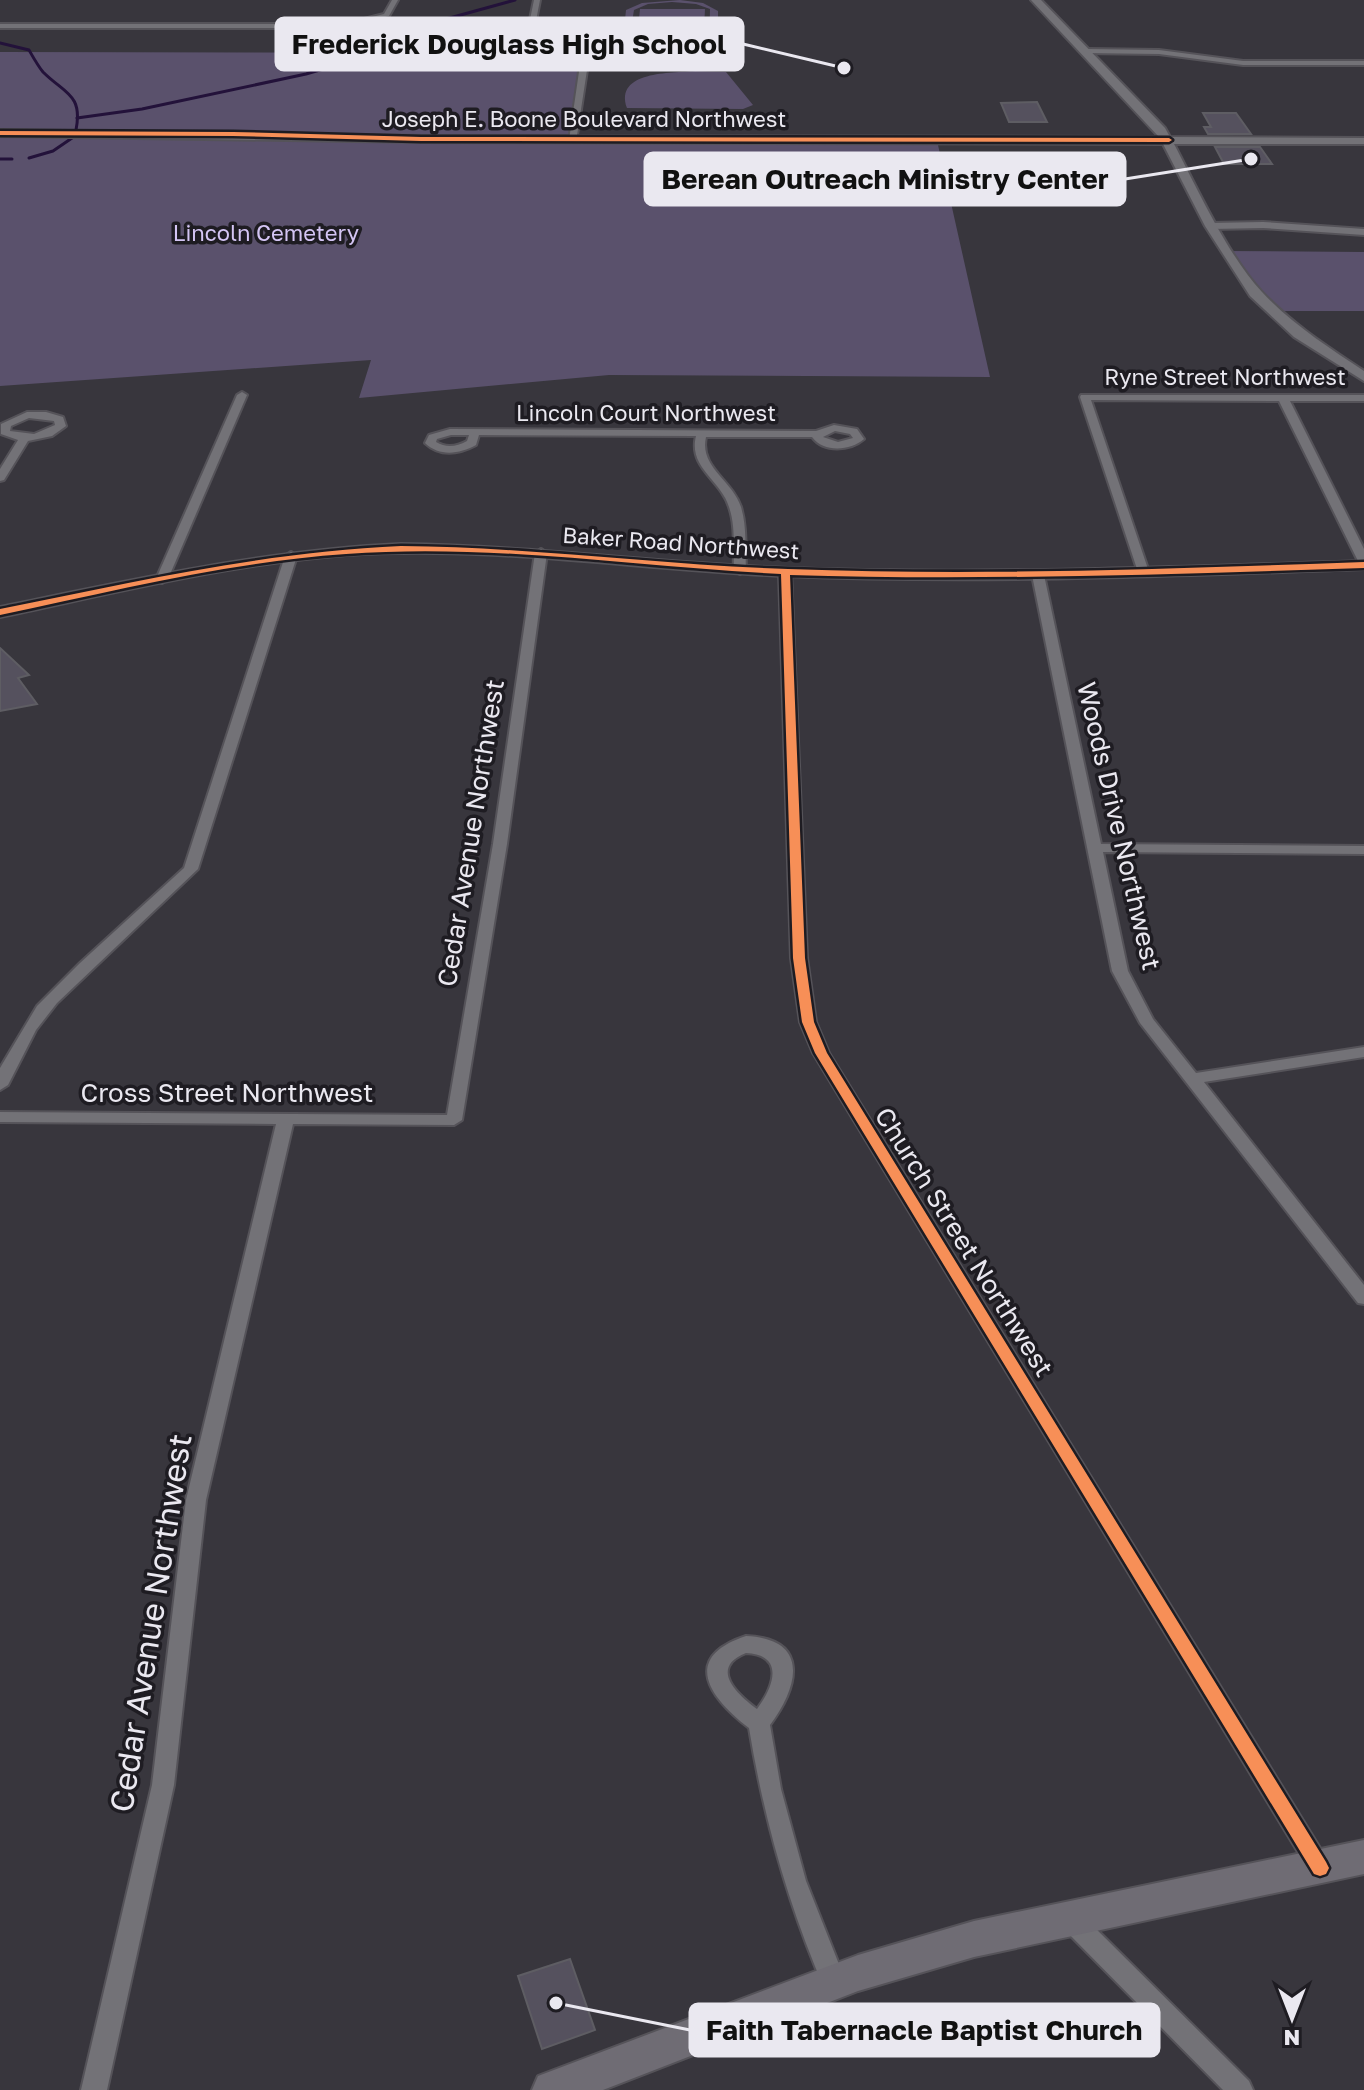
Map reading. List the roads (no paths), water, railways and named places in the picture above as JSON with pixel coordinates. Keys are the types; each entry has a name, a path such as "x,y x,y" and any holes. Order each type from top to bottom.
{"main road":[{"path":"1036,0 1161,130 1240,275 1274,313 1326,354 1364,377"},
{"path":"1125,140 1151,136 1161,130 1207,140 1364,141"},
{"name":"Joseph E. Boone Boulevard Northwest","path":"0,133 573,140 1125,140"},
{"path":"1125,140 1172,146 1207,140"},
{"path":"552,2090 834,1982 974,1939 1364,1857"}],"street":[{"path":"0,26 344,26 387,15 395,0"},
{"path":"537,0 530,32 575,49 585,57 573,140"},
{"path":"1087,51 1159,52 1243,63 1364,63"},
{"path":"1211,226 1263,225 1364,232"},
{"path":"162,579 242,395"},
{"name":"Ryne Street Northwest","path":"1143,572 1085,397 1364,398"},
{"path":"1283,398 1364,563"},
{"path":"0,478 25,438 52,433 62,422 54,416 37,415 18,417 3,428 9,435 25,438"},
{"name":"Lincoln Court Northwest","path":"475,432 817,434"},
{"path":"702,432 697,445 699,459 725,488 735,507 740,570"},
{"name":"Baker Road Northwest","path":"0,612 291,556 417,549 541,553 785,572 1038,575 1364,563"},
{"name":"Cedar Avenue Northwest","path":"454,1120 500,844 541,553"},
{"path":"0,1085 18,1047 49,1002 162,900 191,869 291,556"},
{"name":"Church Street Northwest","path":"785,572 799,958 808,1022 821,1053 1320,1868"},
{"name":"Woods Drive Northwest","path":"1038,575 1120,971 1146,1020 1364,1298"},
{"path":"1094,848 1364,850"},
{"path":"1192,1079 1364,1052"},
{"name":"Cross Street Northwest","path":"0,1117 454,1120"},
{"name":"Cedar Avenue Northwest","path":"94,2090 163,1785 196,1500 286,1119"},
{"path":"759,1723 770,1789 794,1881 834,1982"},
{"path":"1071,1920 1240,2090"}],"waterway":[{"path":"77,118 142,109 306,74 375,54 446,19 515,0"},
{"path":"0,43 29,50 43,72 70,96 77,109 77,118"},
{"path":"76,130 77,118"},
{"path":"29,158 53,151 75,136"},
{"path":"0,159 12,159"}],"place":[{"name":"Frederick Douglass High School","path":"844,68"},
{"name":"Berean Outreach Ministry Center","path":"1251,159"},
{"name":"Faith Tabernacle Baptist Church","path":"556,2003"}],"park label":[{"name":"Lincoln Cemetery","path":"266,233"}]}
